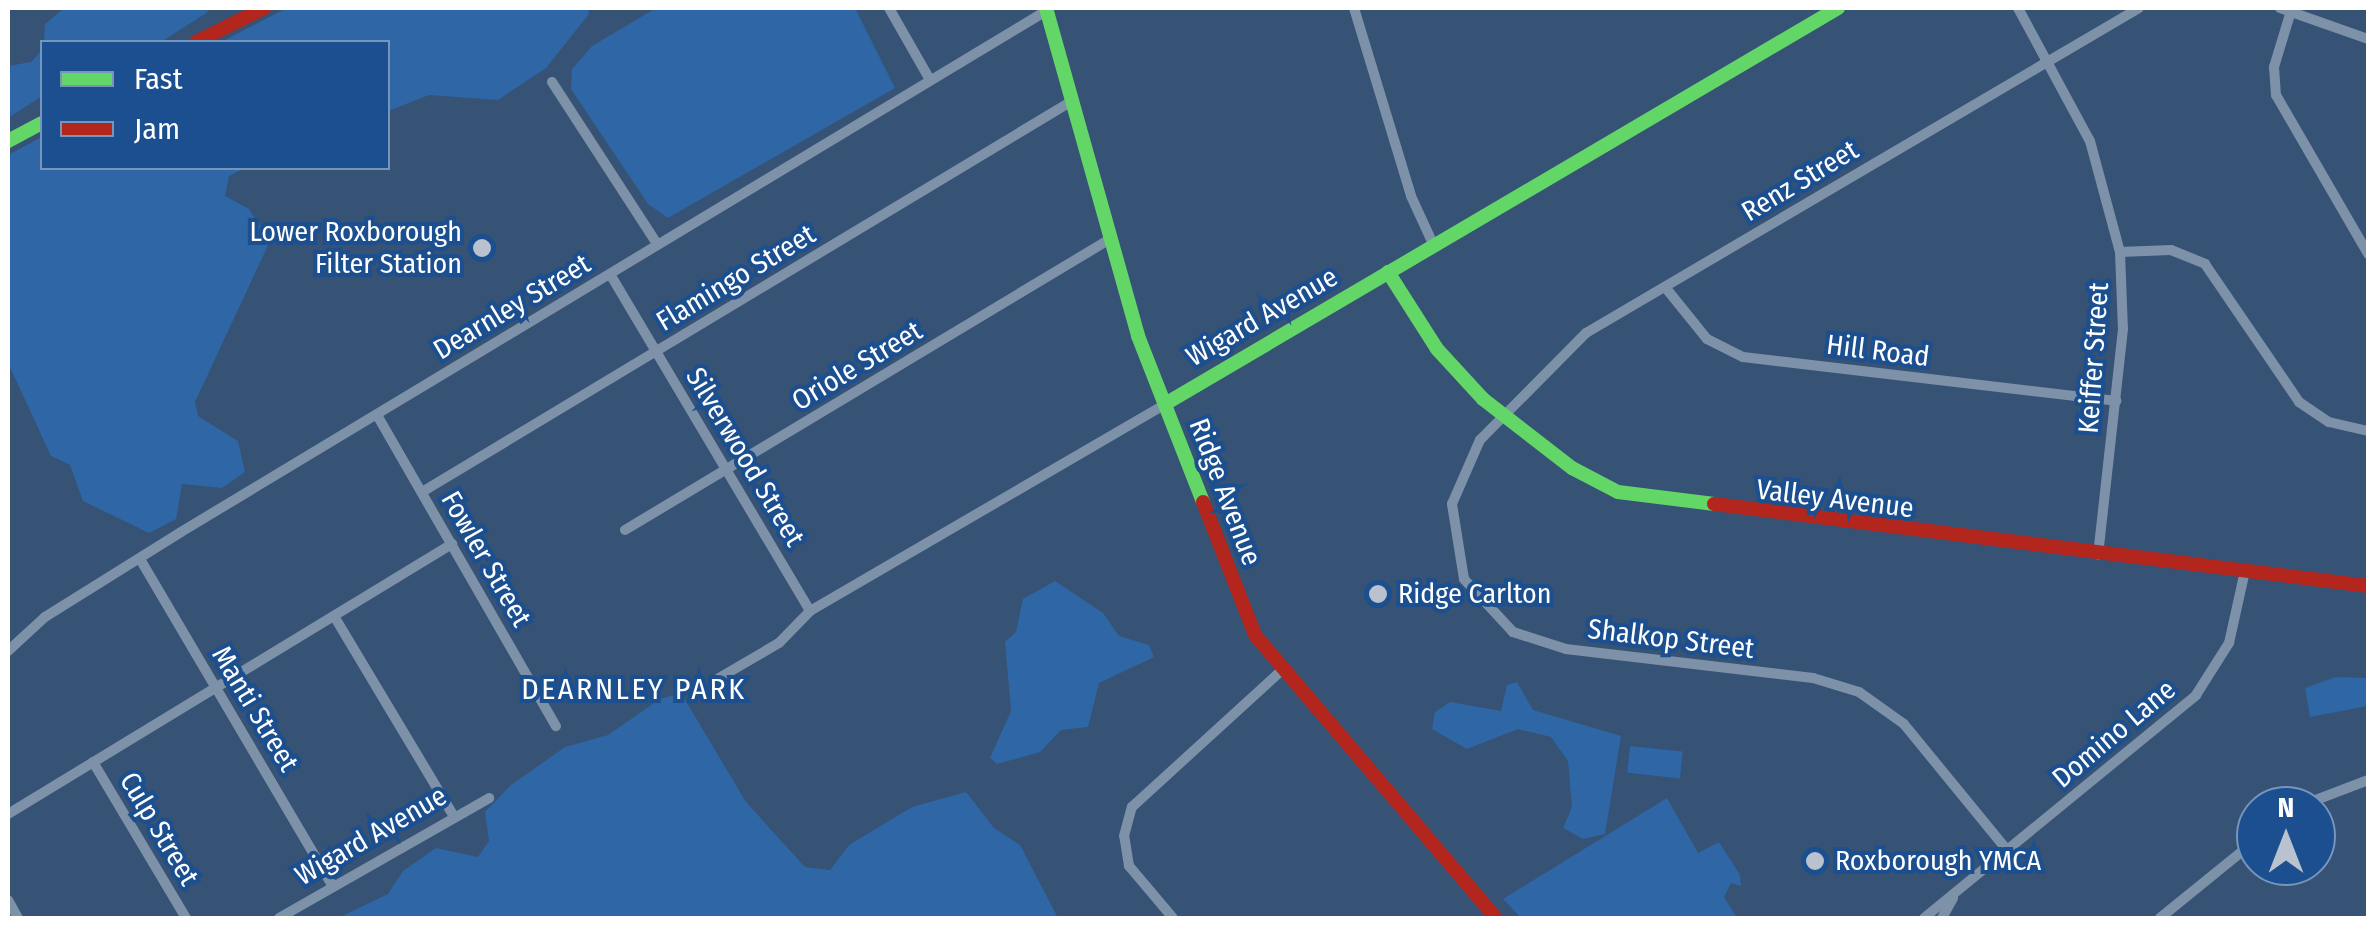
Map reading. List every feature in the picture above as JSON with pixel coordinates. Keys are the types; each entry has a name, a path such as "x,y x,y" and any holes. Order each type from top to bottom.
{"street":[{"path":"200,40 264,8"},
{"path":"889,8 930,80"},
{"path":"1354,8 1411,196 1434,246"},
{"name":"Wigard Avenue","path":"719,678 774,647 810,611 1838,8"},
{"name":"Keiffer Street","path":"2018,8 2097,159 2120,252 2116,401 2098,554"},
{"name":"Renz Street","path":"1501,415 1575,341 2139,8"},
{"name":"Dearnley Street","path":"8,652 45,618 140,559 1046,9"},
{"name":"Ridge Avenue","path":"1046,9 1110,239 1164,404 1246,616 1280,671 1496,918"},
{"path":"2368,39 2286,10 2274,67 2276,95 2368,254"},
{"path":"552,82 658,245"},
{"name":"Flamingo Street","path":"422,492 1072,102"},
{"path":"8,142 40,124"},
{"name":"Oriole Street","path":"626,530 1110,239"},
{"path":"2120,252 2170,250 2205,264 2299,402 2329,422 2368,430"},
{"name":"Valley Avenue","path":"1388,272 1437,349 1501,415 1579,473 1647,500 2368,586"},
{"name":"Silverwood Street","path":"610,274 810,611"},
{"name":"Hill Road","path":"1665,287 1707,339 1744,356 2116,401"},
{"name":"Fowler Street","path":"377,415 556,726"},
{"name":"Shalkop Street","path":"1501,415 1464,464 1451,512 1458,565 1493,617 1552,647 1812,678 1856,691 1904,724 2008,850"},
{"path":"8,814 452,544"},
{"name":"Manti Street","path":"140,559 330,882"},
{"name":"Domino Lane","path":"1924,918 2201,690 2231,638 2245,572"},
{"path":"334,616 452,815"},
{"path":"1173,918 1129,866 1124,836 1132,806 1280,671"},
{"name":"Culp Street","path":"93,762 186,918"},
{"path":"2336,792 2368,780"},
{"name":"Wigard Avenue","path":"279,918 330,882 489,798"},
{"path":"2160,918 2236,856"},
{"name":"Domino Lane","path":"1942,918 1956,893"},
{"path":"8,900 18,918"}],"shaded area":[{"path":"64,8 207,8 208,12 164,40 44,40 45,24"},
{"path":"287,8 588,8 589,14 546,68 498,100 429,95 390,110 390,40 225,40"},
{"path":"656,8 855,8 895,88 668,218 648,204 571,89 572,69 592,46"},
{"path":"40,52 40,97 8,118 8,66 31,62"},
{"path":"40,138 40,170 241,170 229,176 225,196 249,209 270,241 195,402 198,416 238,441 245,472 222,488 182,484 176,519 149,533 83,501 70,465 51,456 8,363 8,155"},
{"path":"1055,581 1103,613 1119,636 1149,645 1154,657 1099,683 1088,727 1061,730 1040,752 997,764 990,758 1011,711 1005,642 1016,632 1023,599"},
{"path":"2336,677 2368,678 2368,706 2310,717 2305,688"},
{"path":"1517,682 1533,710 1621,736 1605,834 1583,839 1563,828 1572,807 1568,761 1551,737 1518,729 1467,749 1432,729 1435,712 1450,702 1501,711 1507,685"},
{"path":"681,693 746,802 805,867 830,870 849,845 912,807 966,792 994,828 1020,845 1058,918 338,918 388,894 403,871 436,848 478,857 489,841 485,812 511,785 565,747 608,735 660,699"},
{"path":"1630,746 1683,752 1680,778 1627,773"},
{"path":"1667,798 1698,853 1719,842 1740,875 1741,886 1731,883 1724,897 1737,918 1521,918 1503,899"}],"traffic: fast":[{"path":"1046,8 1138,336 1203,502"},
{"path":"1165,404 1838,8"},
{"path":"8,141 40,124"},
{"path":"1388,272 1437,349 1483,399 1572,468 1618,492 1714,504"}],"traffic: jam":[{"path":"200,40 264,8"},
{"path":"1203,502 1255,635 1496,918"},
{"path":"1714,504 2368,586"}],"place":[{"name":"Lower Roxborough Filter Station","path":"482,248"},
{"name":"Ridge Carlton","path":"1378,594"},
{"name":"Roxborough YMCA","path":"1815,861"}],"district":[{"name":"DEARNLEY PARK","path":"634,689"}]}
